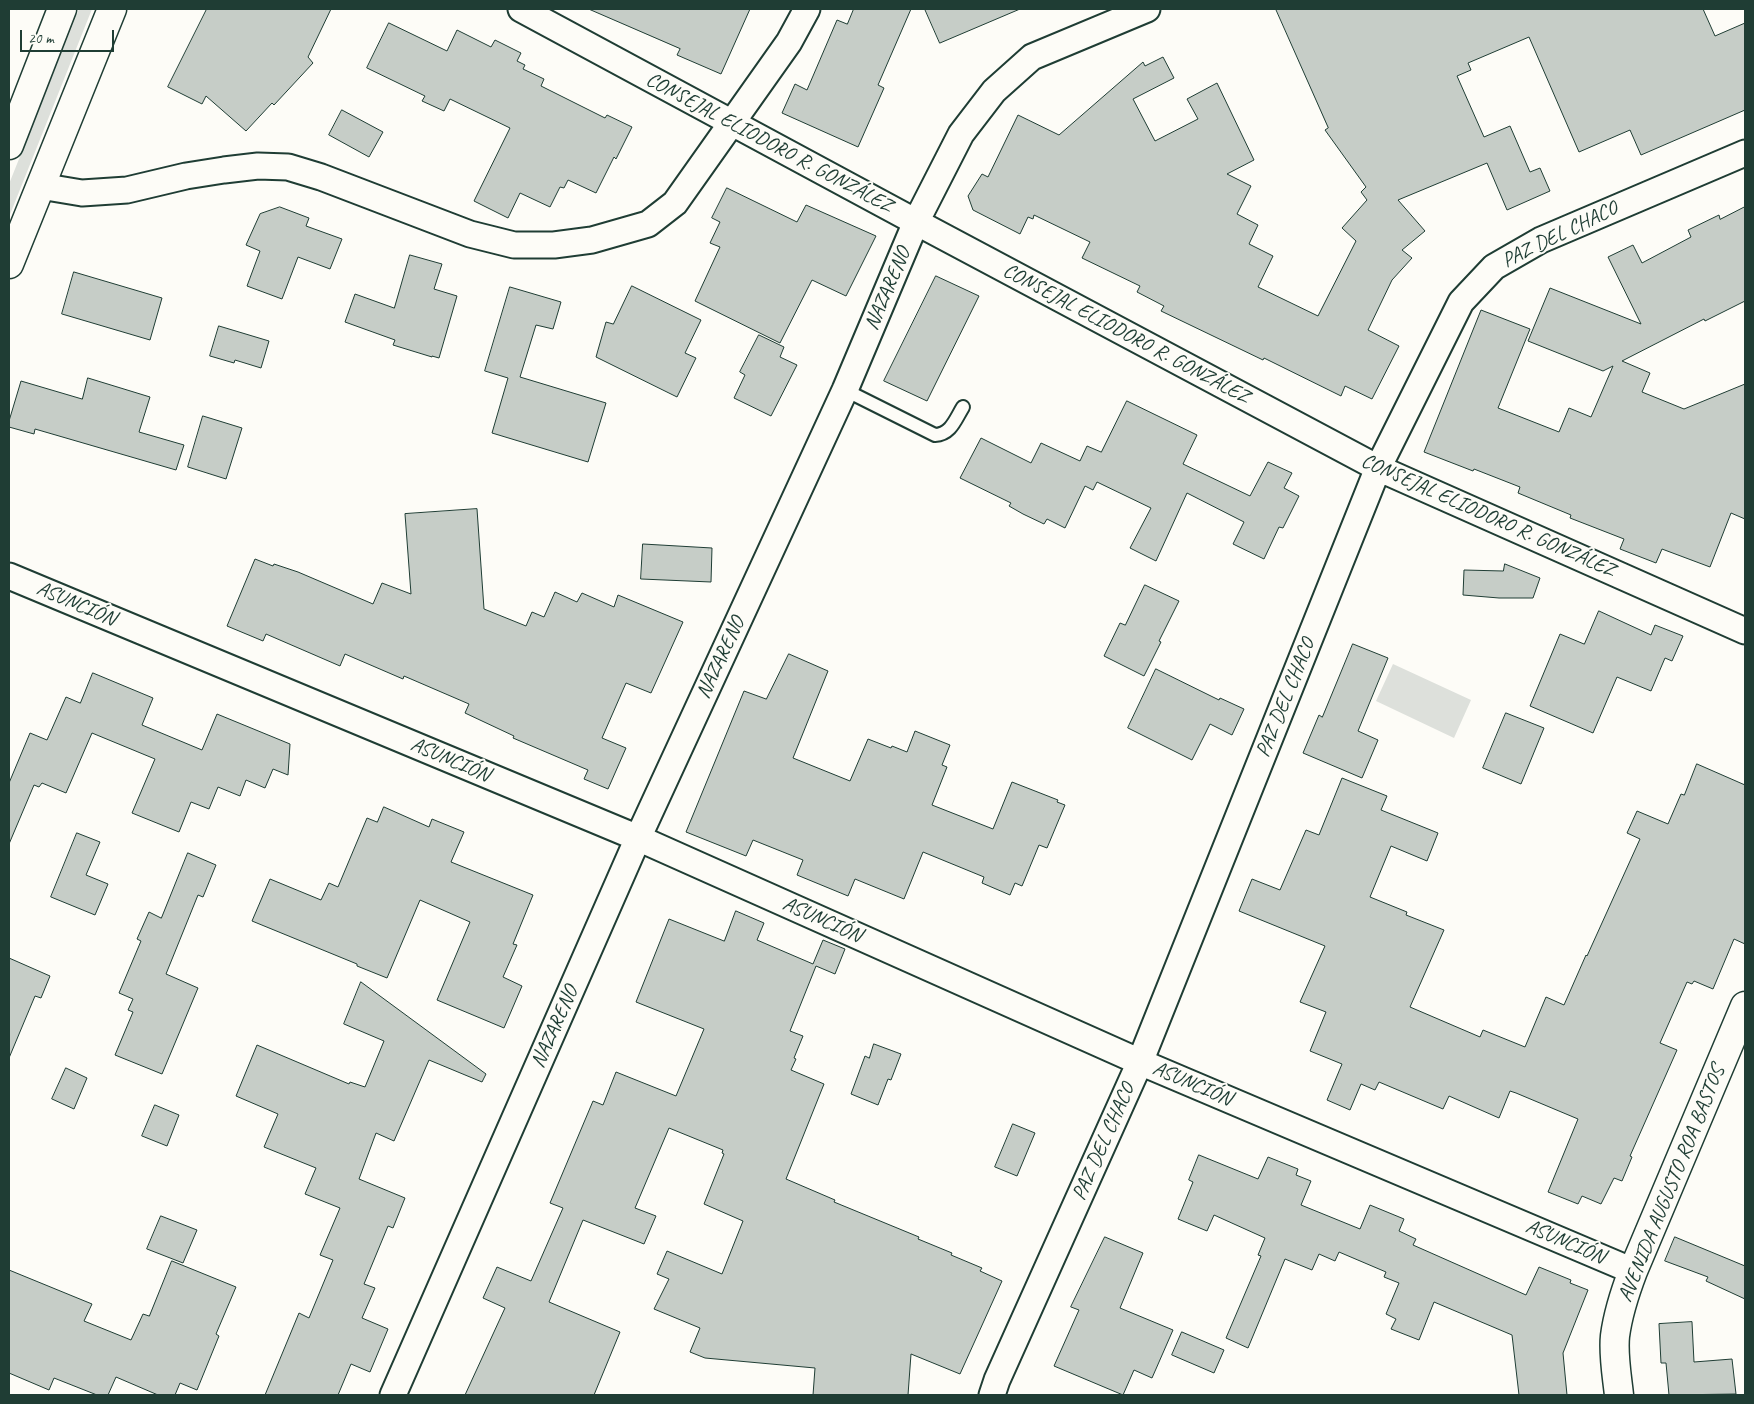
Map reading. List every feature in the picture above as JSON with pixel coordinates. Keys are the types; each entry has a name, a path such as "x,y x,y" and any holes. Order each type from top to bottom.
{"main road":[{"path":"9,145 62,9"},
{"path":"9,264 112,9"},
{"name":"AVENIDA AUGUSTO ROA BASTOS","path":"1619,1395 1615,1338 1623,1300 1633,1271 1745,1006"}],"street":[{"name":"CONSEJAL ELIODORO R. GONZÁLEZ","path":"521,9 1378,468 1745,631"},
{"path":"40,186 82,193 127,190 186,176 224,170 258,166 288,167 321,177 470,234 514,245 554,245 592,240 648,224 675,203 788,42 807,9"},
{"name":"NAZARENO","path":"393,1395 638,838 845,390 916,222 961,134 994,91 1032,57 1148,9"},
{"name":"PAZ DEL CHACO","path":"992,1395 1001,1371 1140,1062 1378,468 1461,302 1494,267 1540,240 1745,154"},
{"name":"ASUNCIÓN","path":"9,576 638,838 1140,1062 1633,1271"}],"lane":[{"path":"845,390 935,435 949,431 963,407"}],"shaded area":[{"path":"79,9 92,9 9,217 9,184"},
{"path":"1393,664 1471,700 1454,738 1376,701"}],"building":[{"path":"207,9 331,9 308,57 313,63 274,105 272,103 246,131 206,96 202,104 168,87"},
{"path":"589,9 750,9 721,74 677,55 680,49"},
{"path":"854,9 911,9 878,85 884,88 858,147 782,113 795,84 807,90 837,20 847,24"},
{"path":"925,9 1020,9 940,43"},
{"path":"1276,9 1703,9 1715,36 1745,23 1745,110 1641,155 1630,130 1579,152 1529,37 1468,63 1471,70 1457,76 1484,137 1510,126 1530,172 1540,168 1550,191 1507,210 1487,163 1398,200 1425,231 1402,250 1412,258 1392,280 1368,330 1399,346 1372,399 1345,386 1341,396 1161,311 1164,306 1137,292 1140,286 1082,258 1090,242 1034,215 1033,219 1028,217 1020,234 973,210 968,196 982,174 988,177 1018,115 1059,135 1143,62 1145,66 1163,57 1174,78 1133,99 1155,141 1198,119 1187,99 1217,83 1254,160 1227,174 1251,186 1237,214 1258,225 1249,244 1273,256 1258,287 1318,316 1356,241 1342,228 1367,200 1361,192 1366,187 1325,130 1328,128"},
{"path":"389,23 447,51 457,30 491,47 495,40 521,53 517,61 525,65 523,69 544,79 541,86 605,118 607,115 632,127 596,193 568,180 564,188 560,187 550,207 520,193 508,218 474,201 510,128 450,99 444,111 422,101 425,96 367,68"},
{"path":"342,110 383,132 369,157 329,135"},
{"path":"727,188 797,222 806,205 876,236 846,296 812,280 780,343 695,301 720,247 710,243 720,222 712,218"},
{"path":"280,207 309,218 306,226 342,239 330,269 298,257 282,299 247,286 260,251 246,245 260,214"},
{"path":"1745,207 1745,301 1705,321 1704,319 1622,361 1650,373 1642,392 1684,409 1745,384 1745,519 1731,513 1710,567 1662,549 1656,563 1620,549 1624,539 1570,518 1571,515 1518,493 1520,487 1424,452 1481,310 1530,329 1498,408 1559,432 1569,408 1591,417 1613,366 1603,371 1528,341 1550,288 1641,324 1608,257 1633,245 1642,263 1691,237 1688,230 1719,215 1720,219"},
{"path":"410,255 442,264 434,289 457,296 439,358 393,345 395,340 345,322 355,294 394,308"},
{"path":"74,272 162,298 150,340 62,314"},
{"path":"936,276 979,296 927,401 884,381"},
{"path":"632,286 701,320 685,353 696,358 677,397 596,357 606,322 613,324"},
{"path":"510,287 561,302 553,329 536,325 520,377 606,403 588,462 492,433 508,378 485,371"},
{"path":"219,326 269,341 261,368 235,360 234,363 210,356"},
{"path":"759,335 784,347 780,357 797,365 771,416 734,398 745,375 740,372"},
{"path":"88,378 150,397 139,432 184,445 176,470 35,429 34,434 9,427 9,421 21,381 82,399"},
{"path":"1127,401 1197,435 1183,464 1250,496 1268,462 1292,473 1284,488 1299,496 1283,528 1279,527 1264,559 1233,544 1244,522 1187,493 1156,561 1130,548 1151,508 1097,482 1093,490 1085,486 1065,528 1047,519 1044,524 1023,514 1009,506 1011,503 960,478 981,438 1031,463 1041,443 1080,461 1087,446 1101,452"},
{"path":"203,416 242,428 226,479 188,467"},
{"path":"477,509 484,609 526,626 532,612 544,617 555,592 577,602 582,593 614,607 618,595 683,622 651,693 626,683 602,738 626,748 608,789 584,779 588,770 513,738 514,736 465,713 469,704 404,676 403,679 345,654 340,666 266,634 263,641 227,626 255,559 298,572 373,604 382,583 411,594 405,514"},
{"path":"643,544 712,548 711,582 641,579"},
{"path":"1505,564 1540,578 1533,598 1463,595 1464,570 1503,571"},
{"path":"1145,585 1179,601 1144,676 1104,656 1120,623 1125,625"},
{"path":"1599,611 1651,635 1655,625 1683,636 1672,661 1665,658 1651,691 1617,677 1593,733 1530,706 1560,634 1584,644"},
{"path":"1353,644 1388,658 1358,731 1378,740 1362,778 1303,753 1319,715 1322,717"},
{"path":"789,654 828,671 793,758 850,781 868,739 907,752 915,731 950,745 942,765 947,767 932,805 993,829 1012,782 1058,800 1057,802 1065,805 1047,848 1039,845 1022,886 1015,883 1010,895 982,883 984,877 923,852 904,899 855,879 848,896 797,875 803,860 753,840 746,856 686,832 744,691 766,699"},
{"path":"1156,669 1219,700 1220,698 1244,709 1232,735 1210,724 1192,760 1128,728"},
{"path":"93,673 153,698 142,725 202,750 217,714 290,744 288,775 273,769 265,788 246,780 240,796 218,787 209,809 191,802 179,832 132,813 155,759 92,733 66,793 42,783 39,787 34,785 9,844 9,783 30,733 47,740 66,697 80,703"},
{"path":"1506,713 1544,728 1521,784 1483,768"},
{"path":"1697,764 1745,785 1745,944 1734,939 1713,989 1694,981 1692,984 1687,982 1660,1043 1677,1050 1630,1156 1632,1157 1622,1181 1614,1178 1601,1204 1582,1196 1578,1204 1548,1192 1578,1119 1516,1093 1510,1091 1499,1118 1449,1096 1443,1109 1379,1082 1375,1090 1361,1084 1350,1110 1327,1100 1342,1064 1310,1051 1326,1012 1300,1002 1325,946 1239,911 1252,879 1280,890 1306,830 1319,835 1342,778 1387,796 1381,810 1438,833 1427,861 1391,846 1370,897 1407,912 1406,915 1444,930 1410,1007 1480,1037 1483,1030 1525,1047 1546,997 1564,1005 1640,839 1627,833 1637,811 1668,824 1681,794 1684,795"},
{"path":"384,807 429,827 432,819 464,832 451,862 533,895 513,944 517,945 503,977 522,986 504,1028 437,1000 470,922 420,900 387,978 252,921 270,879 321,900 329,883 338,887 367,818 377,822"},
{"path":"77,833 100,842 86,875 108,884 95,915 51,897"},
{"path":"188,853 216,865 203,897 198,895 166,974 198,988 162,1074 115,1055 133,1012 128,1010 133,999 119,993 141,941 137,939 149,912 161,918"},
{"path":"736,911 764,923 757,940 813,964 823,940 845,949 835,974 816,966 790,1031 803,1036 791,1070 824,1084 786,1179 835,1200 834,1202 919,1237 918,1239 982,1268 980,1271 1002,1281 960,1374 911,1354 908,1395 813,1395 815,1368 705,1358 690,1352 700,1328 654,1309 669,1279 657,1274 667,1251 722,1274 743,1221 704,1204 724,1154 722,1153 723,1150 669,1128 635,1208 656,1216 644,1244 583,1220 549,1302 620,1332 594,1395 465,1395 505,1308 483,1298 497,1267 531,1281 563,1208 550,1203 593,1101 603,1105 616,1072 676,1096 704,1029 636,1002 669,919 724,941"},
{"path":"9,958 50,976 41,998 35,996 9,1058"},
{"path":"361,982 486,1074 482,1082 429,1060 394,1141 376,1133 359,1179 405,1198 393,1228 388,1226 364,1284 375,1288 362,1318 388,1329 370,1372 351,1364 338,1395 265,1395 299,1313 309,1318 333,1260 320,1255 340,1208 305,1194 316,1168 264,1147 278,1114 236,1096 257,1045 349,1084 350,1082 365,1087 384,1041 344,1024"},
{"path":"874,1044 901,1054 891,1080 888,1079 878,1105 851,1094 865,1056 869,1058"},
{"path":"66,1068 87,1078 74,1109 52,1099"},
{"path":"155,1105 179,1115 167,1146 142,1136"},
{"path":"1013,1124 1035,1133 1017,1176 995,1167"},
{"path":"1199,1155 1258,1179 1268,1157 1298,1169 1296,1175 1311,1181 1301,1205 1360,1229 1370,1205 1404,1219 1399,1231 1416,1239 1413,1245 1526,1295 1539,1267 1571,1280 1570,1283 1588,1290 1563,1353 1567,1395 1519,1395 1512,1335 1434,1302 1419,1340 1391,1329 1396,1319 1386,1314 1399,1283 1384,1277 1386,1272 1339,1252 1335,1261 1319,1254 1312,1270 1285,1259 1248,1348 1226,1338 1261,1256 1258,1255 1265,1238 1214,1215 1207,1231 1178,1219 1193,1182 1189,1180"},
{"path":"161,1216 197,1230 183,1263 147,1249"},
{"path":"1105,1237 1143,1253 1120,1308 1173,1330 1152,1378 1134,1370 1123,1395 1054,1366 1079,1310 1071,1307"},
{"path":"1675,1237 1745,1266 1745,1299 1706,1281 1708,1277 1665,1261"},
{"path":"172,1261 236,1287 216,1334 219,1336 197,1390 180,1383 175,1395 158,1395 116,1377 108,1395 97,1395 54,1378 49,1390 9,1373 9,1270 92,1304 84,1321 131,1340 143,1314 149,1316"},
{"path":"1692,1322 1694,1362 1732,1359 1736,1394 1669,1395 1666,1363 1661,1363 1659,1324"},
{"path":"1182,1332 1224,1350 1214,1373 1172,1355"}]}
